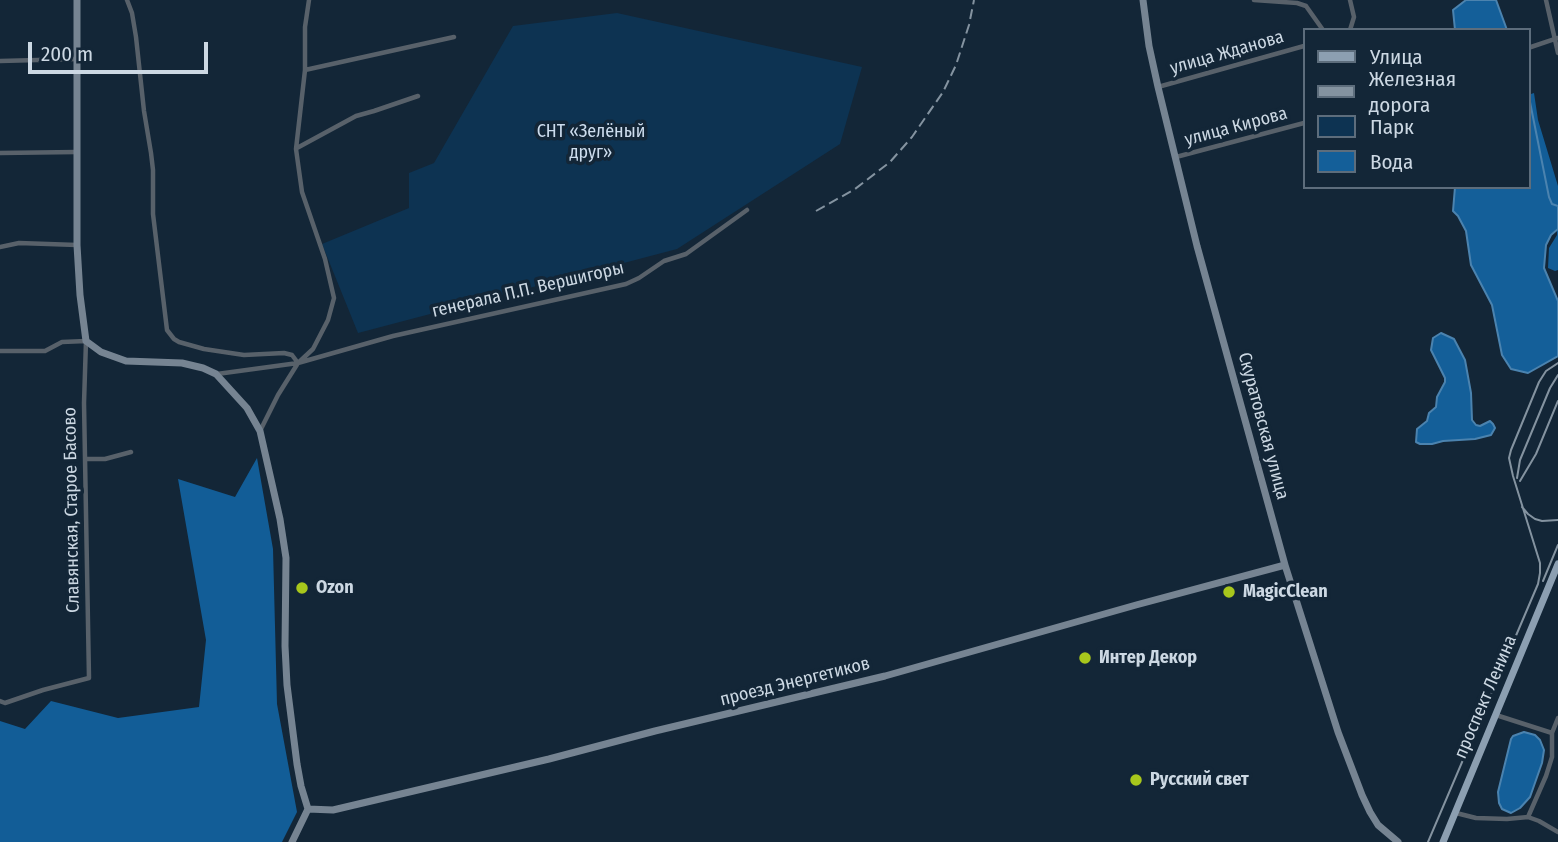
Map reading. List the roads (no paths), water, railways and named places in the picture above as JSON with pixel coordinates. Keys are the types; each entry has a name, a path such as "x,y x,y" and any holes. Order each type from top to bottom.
{"main road":[{"name":"проспект Ленина","path":"1443,842 1558,565"}],"street":[{"path":"77,0 77,245 86,341"},
{"path":"127,0 136,37 151,153 153,214 167,330 179,342 204,349 244,355 286,353 292,355 298,363"},
{"path":"260,431 298,363 313,349 328,320 334,298 302,192 296,149 309,0"},
{"name":"Скуратовская улица","path":"1143,0 1158,88 1197,246 1285,565 1338,732 1362,795 1378,825 1398,842"},
{"path":"1254,0 1306,6 1322,28"},
{"path":"1350,0 1353,17 1350,28"},
{"path":"1546,0 1558,53"},
{"path":"305,70 454,37"},
{"path":"1530,47 1556,38"},
{"name":"улица Жданова","path":"1158,88 1302,47"},
{"path":"0,61 76,59"},
{"path":"296,149 356,116 418,96"},
{"name":"улица Кирова","path":"1175,157 1302,124"},
{"path":"0,153 77,152"},
{"name":"генерала П.П. Вершигоры","path":"216,374 298,363 393,336 626,284 664,261 686,254 747,210"},
{"path":"0,247 19,243 77,245"},
{"path":"0,351 45,351 61,342 86,341 101,352 126,361 182,363 216,374 247,408 260,431 286,558 287,685 297,764 308,809 292,842"},
{"name":"Славянская, Старое Басово","path":"0,701 5,703 89,678 84,403 86,341"},
{"path":"85,460 131,452"},
{"name":"проезд Энергетиков","path":"308,809 333,810 394,796 885,676 1285,565"},
{"path":"1495,715 1552,733"},
{"path":"1528,817 1552,757 1552,733 1558,718"},
{"path":"1455,812 1476,818 1507,820 1528,817 1558,832"}],"water":[{"path":"1466,0 1496,0 1506,28 1455,28 1453,10"},
{"path":"1530,102 1549,197 1552,204 1558,206 1558,229 1546,245 1544,268 1558,301 1558,356 1528,373 1511,369 1502,355 1492,305 1471,265 1466,231 1453,211 1455,189 1530,189"},
{"path":"1441,333 1454,339 1465,360 1471,393 1472,420 1480,426 1490,421 1495,428 1491,435 1432,444 1416,442 1417,429 1427,421 1429,413 1436,407 1437,397 1445,382 1431,350 1433,338"},
{"path":"1524,732 1535,735 1540,740 1544,750 1542,763 1530,797 1511,813 1502,809 1498,792 1511,739"}],"tram line":[{"path":"1428,842 1538,584 1540,563 1509,458 1539,382 1546,371 1558,363"},
{"path":"1517,478 1520,460 1558,375"},
{"path":"1520,481 1536,454 1558,401"},
{"path":"1522,507 1535,519 1558,520"},
{"path":"1543,581 1558,545"}],"railway":[{"path":"816,211 855,189 890,162 912,137 943,92 956,65 974,0"}],"place":[{"name":"Ozon","path":"302,588"},
{"name":"MagicClean","path":"1229,592"},
{"name":"Интер Декор","path":"1085,658"},
{"name":"Русский свет","path":"1136,780"}],"park label":[{"name":"СНТ «Зелёный друг»","path":"591,142"}]}
